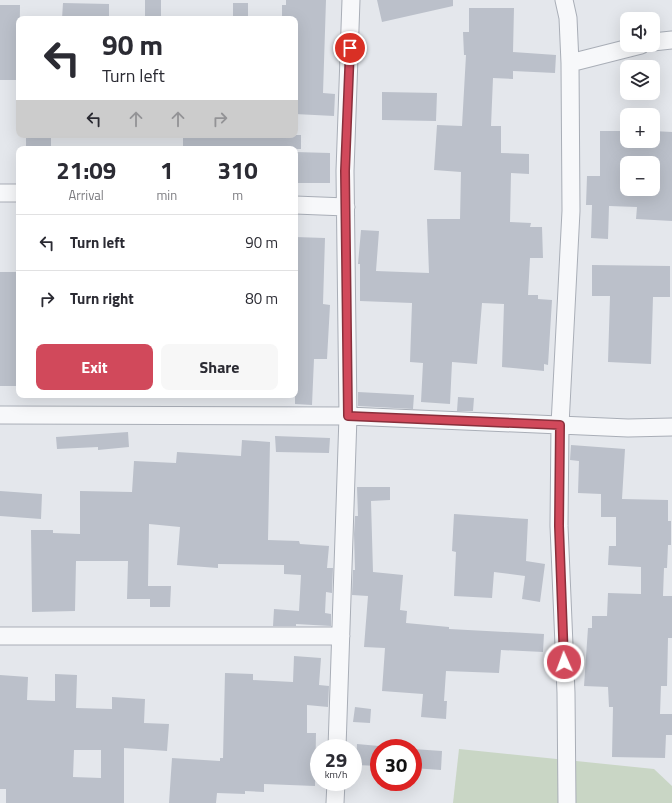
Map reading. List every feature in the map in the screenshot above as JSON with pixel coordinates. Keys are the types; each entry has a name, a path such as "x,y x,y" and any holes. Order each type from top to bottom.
{"street":[{"path":"336,739 348,416 346,207 351,0"},
{"path":"564,0 568,18 570,63 571,211 560,425 559,526 566,693 566,803"},
{"path":"660,41 672,40"},
{"path":"570,63 620,50"},
{"path":"0,193 16,193"},
{"path":"298,205 346,207"},
{"path":"0,415 348,416 628,428 672,427"},
{"path":"0,636 341,636"},
{"path":"335,803 336,791"}],"green space":[{"path":"459,749 654,769 672,786 672,803 453,803"}],"building":[{"path":"145,0 161,0 161,16 145,16"},
{"path":"286,0 326,0 323,93 335,94 334,116 298,114 298,16 282,16 282,5 286,5"},
{"path":"377,0 453,0 453,6 382,22"},
{"path":"63,3 109,4 109,16 62,16"},
{"path":"233,3 248,3 248,16 233,16"},
{"path":"0,5 20,5 20,16 16,16 16,80 0,80"},
{"path":"469,8 514,8 513,52 556,55 555,73 513,71 513,79 493,78 491,126 501,126 501,153 529,154 529,174 511,173 510,222 531,223 530,227 542,227 543,258 530,258 528,295 538,295 538,299 552,300 548,365 544,364 544,371 502,367 504,304 482,303 477,364 452,362 450,404 421,402 423,363 410,362 412,303 360,301 360,264 358,264 361,230 379,231 376,271 429,273 427,219 460,219 461,172 434,170 437,125 462,126 466,55 464,55 463,32 469,32"},
{"path":"382,92 437,93 436,121 382,120"},
{"path":"600,131 620,131 620,148 660,148 660,131 672,132 672,221 636,219 637,207 609,206 608,239 591,238 592,205 586,205 587,176 600,176"},
{"path":"298,135 301,135 301,149 298,149 298,146 183,146 183,138 298,138"},
{"path":"26,138 51,138 51,146 26,146"},
{"path":"298,152 330,153 330,183 298,183"},
{"path":"298,237 325,238 323,304 330,305 327,359 314,359 312,405 295,404 295,398 298,398"},
{"path":"592,265 670,266 670,297 653,297 651,364 608,362 610,296 592,296"},
{"path":"0,272 16,272 16,386 0,386"},
{"path":"358,392 414,395 413,409 358,406"},
{"path":"458,397 474,398 473,411 457,411"},
{"path":"128,432 129,447 98,450 98,447 57,449 56,437"},
{"path":"275,436 330,438 329,453 276,452"},
{"path":"242,440 270,442 268,540 299,541 300,544 329,546 327,568 333,568 332,593 326,592 325,613 331,614 331,626 296,624 296,626 273,626 274,609 299,611 301,575 284,574 284,565 218,564 218,568 177,565 180,527 149,524 148,586 171,586 170,607 150,607 150,599 127,599 128,561 76,561 75,611 32,612 31,530 53,530 53,533 80,534 80,491 132,492 134,461 176,463 177,452 241,456"},
{"path":"571,445 625,449 622,499 668,500 668,521 671,521 671,545 668,545 667,568 664,568 663,596 672,596 672,638 668,638 667,686 661,686 660,714 672,714 672,735 666,735 665,758 612,757 613,707 609,707 608,687 584,686 588,628 592,628 592,616 607,616 608,593 641,594 641,567 608,565 609,546 616,546 616,517 601,517 601,494 578,493 579,461 570,460"},
{"path":"357,487 390,487 390,500 371,501 373,572 403,575 400,610 407,611 406,623 449,627 449,629 544,634 543,652 501,650 499,673 446,671 444,701 447,701 446,719 421,717 423,694 382,691 385,648 364,647 368,596 352,595 353,570 355,570 355,516 358,516"},
{"path":"0,491 42,494 41,519 0,516"},
{"path":"454,514 528,519 526,561 545,564 540,602 522,599 525,576 494,572 492,598 454,596 456,552 452,551"},
{"path":"294,656 321,658 319,685 329,686 328,707 307,705 307,733 316,733 316,739 310,739 310,786 264,784 264,792 245,791 245,794 217,793 216,803 169,803 172,758 220,761 220,758 223,758 225,673 253,674 253,680 293,682"},
{"path":"55,674 77,675 76,708 112,709 112,697 145,699 144,723 169,724 167,751 124,748 124,803 6,803 6,789 0,789 0,675 28,677 27,700 55,701","holes":["74,750 101,750 101,778 73,777"]},
{"path":"355,707 371,709 370,723 353,722"},
{"path":"362,744 370,745 370,766 362,765"},
{"path":"422,750 442,751 441,770 422,769"}],"route":[{"path":"350,48 345,171 348,416 560,425 559,526 564,662"}]}
